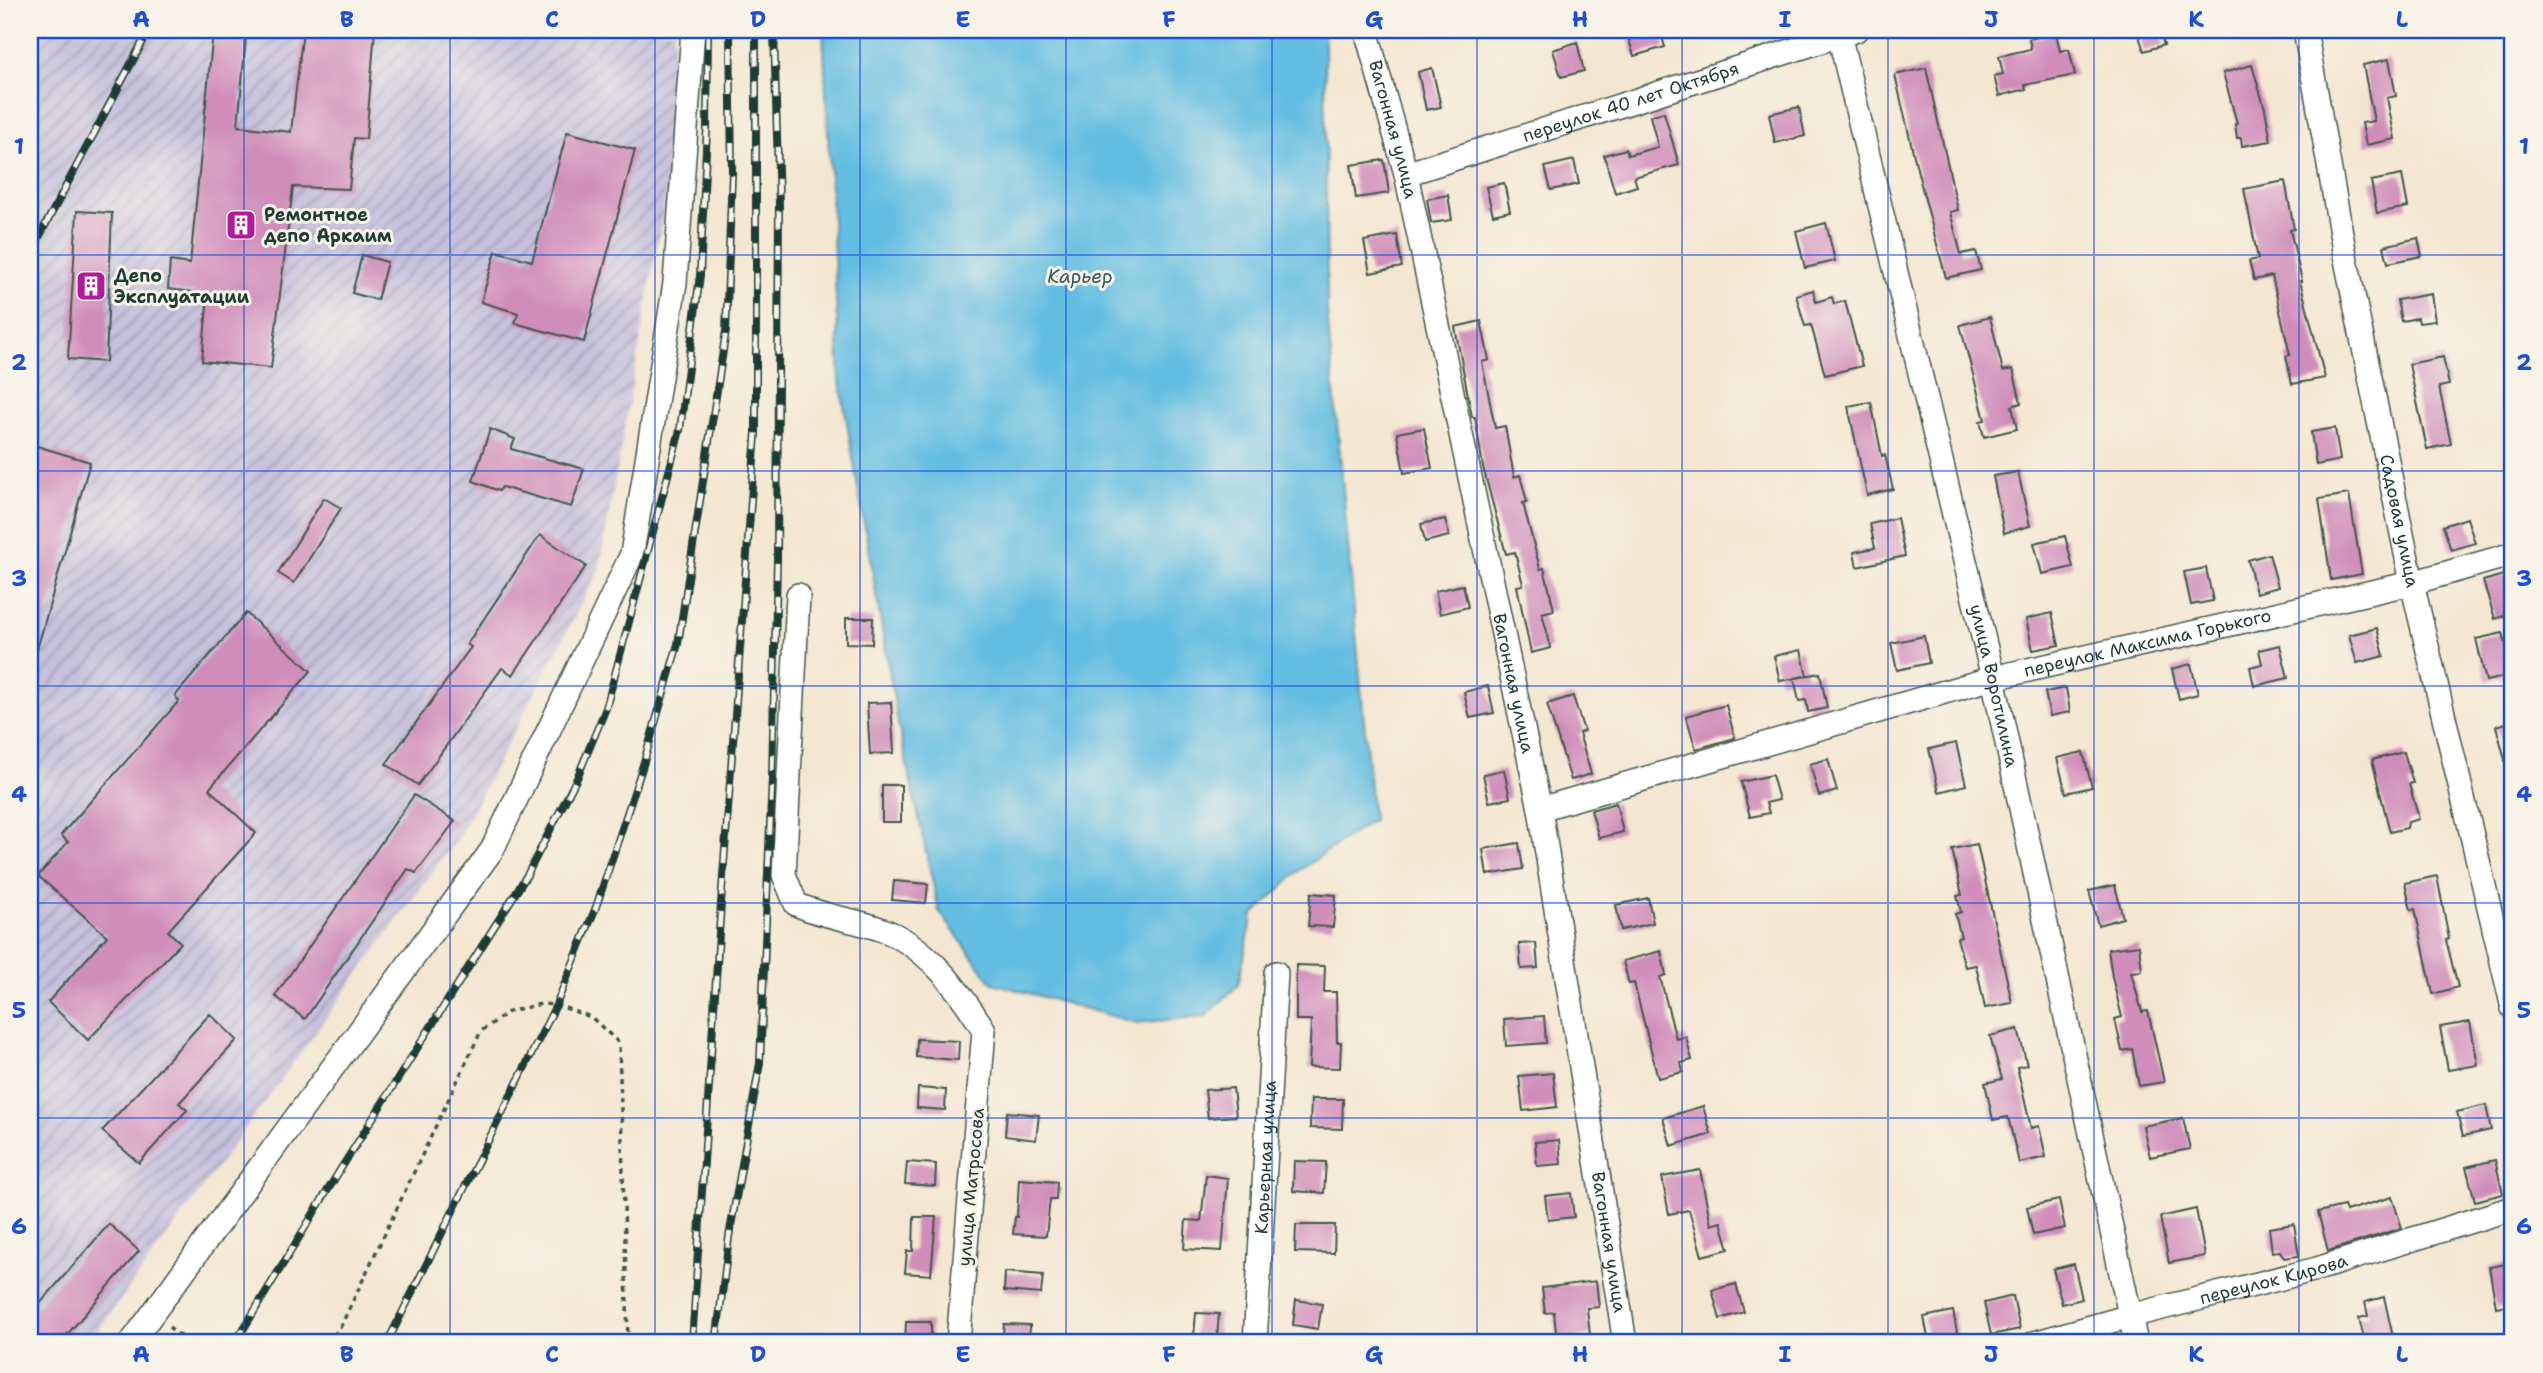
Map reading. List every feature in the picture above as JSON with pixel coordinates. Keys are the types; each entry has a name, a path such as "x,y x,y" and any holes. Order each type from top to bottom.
{"street":[{"path":"131,1343 492,850 632,554 675,283 693,30"},
{"name":"Вагонная улица","path":"1366,30 1406,174 1540,809 1625,1343"},
{"name":"Садовая улица","path":"2305,30 2344,250 2412,583 2513,1008"},
{"name":"переулок 40 лет Октября","path":"1406,174 1845,31"},
{"name":"улица Воротилина","path":"1845,31 1993,678 2136,1343"},
{"name":"переулок Максима Горького","path":"1540,809 1993,678 2412,583 2513,554"},
{"name":"улица Матросова","path":"798,595 783,875 796,904 815,914 882,929 911,946 941,971 984,1030 958,1343"},
{"name":"Карьерная улица","path":"1255,1343 1276,973"},
{"name":"переулок Кирова","path":"2034,1343 2317,1269 2513,1208"}],"path":[{"path":"327,1343 341,1328 481,1031 510,1011 541,1004 556,1005 591,1017 619,1043 628,1338 636,1343"},
{"path":"153,1316 190,1343"}],"shaded area":[{"path":"30,30 674,30 668,185 599,570 460,834 89,1343 30,1343"}],"water":[{"name":"Карьер","path":"823,30 1322,30 1325,43 1327,312 1373,820 1300,870 1253,915 1238,985 1206,1016 1137,1023 992,983 939,911 898,724 840,381"}],"building":[{"name":"Ремонтное депо Аркаим","path":"303,30 375,30 366,139 354,138 349,189 293,187 271,368 202,361 208,294 168,289 170,261 190,264 213,32 246,37 238,126 291,132"},
{"path":"1660,30 1665,47 1634,56 1627,33"},
{"path":"2137,30 2159,30 2164,45 2144,51"},
{"path":"2056,33 2060,51 2069,49 2075,75 2025,85 2026,89 1999,96 1994,76 2003,74 1999,56 2031,49 2029,39"},
{"path":"1577,42 1584,71 1561,77 1553,50"},
{"path":"2389,59 2396,96 2387,98 2395,139 2366,145 2362,123 2374,121 2363,65"},
{"path":"2252,65 2271,141 2242,146 2241,138 2237,138 2237,123 2223,73"},
{"path":"1432,68 1441,107 1426,110 1418,72"},
{"path":"1926,68 1958,210 1950,212 1961,254 1976,251 1981,270 1946,278 1895,75"},
{"path":"1799,107 1805,136 1775,143 1769,114"},
{"path":"1664,112 1679,165 1634,177 1637,186 1615,193 1604,155 1626,149 1628,155 1658,147 1650,116"},
{"path":"567,132 635,150 584,342 515,323 518,313 481,302 496,251 532,261"},
{"path":"1384,160 1389,193 1356,198 1351,165"},
{"path":"1574,160 1579,184 1551,190 1545,167"},
{"path":"2402,175 2408,207 2377,213 2371,181"},
{"path":"2285,181 2294,229 2290,230 2300,281 2325,378 2292,384 2286,356 2290,355 2272,276 2254,280 2249,261 2258,259 2244,189"},
{"path":"1504,183 1510,211 1493,215 1486,187"},
{"path":"1448,195 1452,220 1431,223 1427,199"},
{"name":"Депо Эксплуатации","path":"77,211 112,213 106,362 68,359"},
{"path":"1826,223 1835,261 1805,268 1796,231"},
{"path":"1397,235 1402,267 1370,273 1364,241"},
{"path":"2418,238 2422,256 2388,263 2384,246"},
{"path":"362,255 387,262 377,300 352,293"},
{"path":"1813,290 1816,302 1832,297 1834,304 1845,301 1862,366 1825,375 1811,325 1805,326 1796,295"},
{"path":"2431,294 2435,321 2419,323 2418,318 2401,321 2397,300"},
{"path":"1990,317 2003,371 2013,369 2021,403 2012,406 2017,429 1984,437 1980,421 1985,420 1960,325"},
{"path":"1481,321 1489,360 1482,362 1495,428 1505,426 1514,477 1520,475 1527,502 1523,503 1554,610 1542,613 1551,648 1531,653 1517,586 1523,585 1515,552 1506,554 1483,467 1455,327"},
{"path":"2443,357 2449,385 2439,387 2451,444 2427,449 2409,364"},
{"path":"1871,402 1882,456 1885,455 1893,489 1867,495 1848,406"},
{"path":"1424,428 1432,468 1404,473 1397,433"},
{"path":"2335,428 2340,460 2316,465 2311,432"},
{"path":"490,429 515,439 511,449 584,469 571,507 502,487 499,491 473,481"},
{"path":"30,444 90,462 34,660 30,659"},
{"path":"2018,472 2030,526 2004,533 1993,476"},
{"path":"2349,494 2362,574 2331,580 2319,499"},
{"path":"324,498 341,508 294,583 278,573"},
{"path":"1897,518 1905,556 1857,567 1854,552 1875,548 1870,524"},
{"path":"2467,518 2475,543 2451,550 2443,526"},
{"path":"1445,519 1449,536 1425,542 1421,524"},
{"path":"540,535 586,566 513,675 502,668 418,785 386,764 471,647 467,644"},
{"path":"2065,536 2073,567 2042,574 2034,543"},
{"path":"2269,554 2278,587 2256,593 2248,560"},
{"path":"2206,568 2213,601 2191,605 2184,572"},
{"path":"2513,572 2513,613 2495,619 2483,581"},
{"path":"1463,585 1468,607 1440,614 1435,591"},
{"path":"246,613 311,671 209,789 256,833 168,931 181,943 88,1040 48,1002 107,936 38,876 68,842 61,835 179,701 175,696"},
{"path":"2052,613 2059,645 2033,650 2026,619"},
{"path":"846,618 873,618 872,644 846,643"},
{"path":"2377,628 2384,656 2357,663 2349,635"},
{"path":"2503,633 2507,648 2513,646 2513,675 2486,681 2476,639"},
{"path":"1924,636 1929,663 1897,670 1891,643"},
{"path":"2280,645 2288,678 2254,686 2250,667 2262,664 2259,650"},
{"path":"1801,650 1807,676 1780,681 1774,656"},
{"path":"2191,664 2198,694 2179,699 2172,669"},
{"path":"1820,673 1827,708 1808,712 1806,700 1799,701 1794,678"},
{"path":"1488,686 1494,713 1470,718 1464,692"},
{"path":"2066,688 2070,712 2050,716 2045,692"},
{"path":"1573,696 1584,731 1579,733 1591,774 1571,780 1547,704"},
{"path":"891,702 894,753 870,754 867,703"},
{"path":"1726,705 1735,738 1696,749 1686,716"},
{"path":"2513,721 2513,770 2508,771 2496,726"},
{"path":"1956,743 1966,785 1939,792 1929,749"},
{"path":"2083,752 2092,787 2066,793 2057,758"},
{"path":"2404,752 2413,783 2409,784 2419,819 2408,822 2407,828 2390,832 2372,760"},
{"path":"1828,759 1837,791 1819,796 1810,764"},
{"path":"1504,770 1510,798 1489,802 1483,774"},
{"path":"1772,775 1779,800 1766,803 1769,813 1750,817 1741,782"},
{"path":"882,785 901,785 901,822 882,822"},
{"path":"414,795 455,821 416,873 408,869 305,1019 275,996"},
{"path":"1616,803 1623,832 1599,838 1591,810"},
{"path":"1519,843 1523,869 1487,875 1483,849"},
{"path":"1977,844 2012,1003 1985,1008 1976,965 1965,967 1957,938 1961,937 1955,914 1961,912 1957,896 1962,895 1952,849"},
{"path":"2437,876 2449,939 2446,940 2458,987 2433,994 2415,909 2411,910 2405,883"},
{"path":"894,881 928,884 926,903 892,900"},
{"path":"2115,885 2123,918 2098,925 2089,891"},
{"path":"1311,893 1336,895 1333,927 1308,926"},
{"path":"1648,898 1653,923 1621,930 1616,905"},
{"path":"1536,943 1538,968 1521,969 1519,944"},
{"path":"2139,945 2142,971 2131,972 2142,1012 2148,1011 2164,1082 2139,1086 2132,1049 2122,1051 2115,1019 2122,1017 2108,949"},
{"path":"1661,951 1666,975 1660,977 1676,1039 1686,1037 1692,1060 1681,1063 1683,1072 1658,1078 1634,983 1629,984 1623,961"},
{"path":"1296,965 1325,966 1324,992 1336,992 1337,1042 1341,1042 1340,1068 1309,1067 1311,1020 1296,1020"},
{"path":"210,1014 237,1040 179,1103 187,1110 139,1163 102,1131"},
{"path":"1544,1016 1546,1043 1506,1046 1504,1019"},
{"path":"2470,1022 2478,1065 2448,1070 2440,1027"},
{"path":"2018,1029 2027,1065 2017,1067 2031,1128 2039,1126 2046,1157 2019,1163 2008,1117 1993,1120 1985,1083 2002,1079 1990,1036"},
{"path":"917,1039 959,1041 958,1060 916,1057"},
{"path":"1553,1073 1557,1107 1523,1111 1519,1076"},
{"path":"918,1088 946,1090 945,1110 917,1108"},
{"path":"1233,1088 1236,1116 1208,1118 1205,1090"},
{"path":"1311,1099 1343,1099 1342,1129 1310,1128"},
{"path":"2486,1105 2491,1130 2463,1136 2457,1112"},
{"path":"1703,1106 1711,1134 1671,1146 1663,1118"},
{"path":"1007,1112 1039,1115 1036,1140 1005,1136"},
{"path":"2183,1118 2190,1149 2150,1157 2143,1126"},
{"path":"1559,1140 1561,1164 1537,1166 1535,1142"},
{"path":"2495,1160 2503,1194 2475,1201 2466,1167"},
{"path":"1294,1161 1326,1162 1324,1193 1293,1191"},
{"path":"907,1162 936,1164 935,1186 905,1184"},
{"path":"1700,1170 1711,1225 1721,1222 1729,1249 1702,1256 1689,1210 1669,1214 1662,1177"},
{"path":"1206,1175 1228,1178 1222,1251 1184,1249 1186,1220 1201,1221"},
{"path":"1019,1179 1057,1182 1056,1199 1050,1199 1046,1236 1013,1234 1017,1217"},
{"path":"1571,1193 1574,1217 1548,1220 1545,1196"},
{"path":"2392,1197 2402,1228 2328,1251 2318,1212 2344,1206 2346,1211"},
{"path":"2059,1200 2065,1228 2033,1235 2027,1207"},
{"path":"2196,1209 2205,1256 2169,1263 2160,1217"},
{"path":"914,1217 936,1217 931,1275 905,1273 907,1251 913,1251"},
{"path":"109,1224 139,1251 60,1343 47,1343 39,1337 34,1343 30,1343 30,1315"},
{"path":"2294,1224 2299,1256 2284,1258 2280,1251 2272,1252 2269,1228"},
{"path":"1296,1225 1335,1225 1334,1253 1295,1252"},
{"path":"2513,1263 2513,1304 2496,1307 2489,1267"},
{"path":"2074,1264 2082,1299 2062,1304 2053,1269"},
{"path":"1005,1272 1043,1275 1041,1294 1004,1291"},
{"path":"1596,1281 1599,1307 1587,1308 1590,1335 1577,1337 1578,1343 1557,1343 1554,1312 1545,1313 1542,1288"},
{"path":"1736,1284 1744,1312 1720,1319 1712,1290"},
{"path":"2013,1296 2020,1329 1991,1335 1984,1303"},
{"path":"2384,1297 2393,1337 2365,1343 2359,1318 2368,1316 2365,1302"},
{"path":"1296,1300 1322,1304 1318,1329 1293,1325"},
{"path":"1953,1311 1959,1343 1929,1343 1924,1317"},
{"path":"1196,1313 1219,1314 1217,1337 1194,1336"},
{"path":"906,1322 931,1322 931,1343 905,1343"},
{"path":"1004,1324 1030,1325 1029,1343 1002,1343"}],"railway":[{"path":"30,254 149,30"},
{"path":"235,1343 340,1170 527,875 577,778 606,708 680,430 700,275 707,128 708,30"},
{"path":"387,1343 556,1005 596,907 643,765 678,644 726,331 732,173 730,30"},
{"path":"692,1343 756,433 756,30"},
{"path":"716,1343 729,1237 760,1063 772,778 777,561 779,206 774,30"}],"place":[{"name":"Ремонтное депо Аркаим","path":"241,225"},
{"name":"Депо Эксплуатации","path":"91,286"}]}
